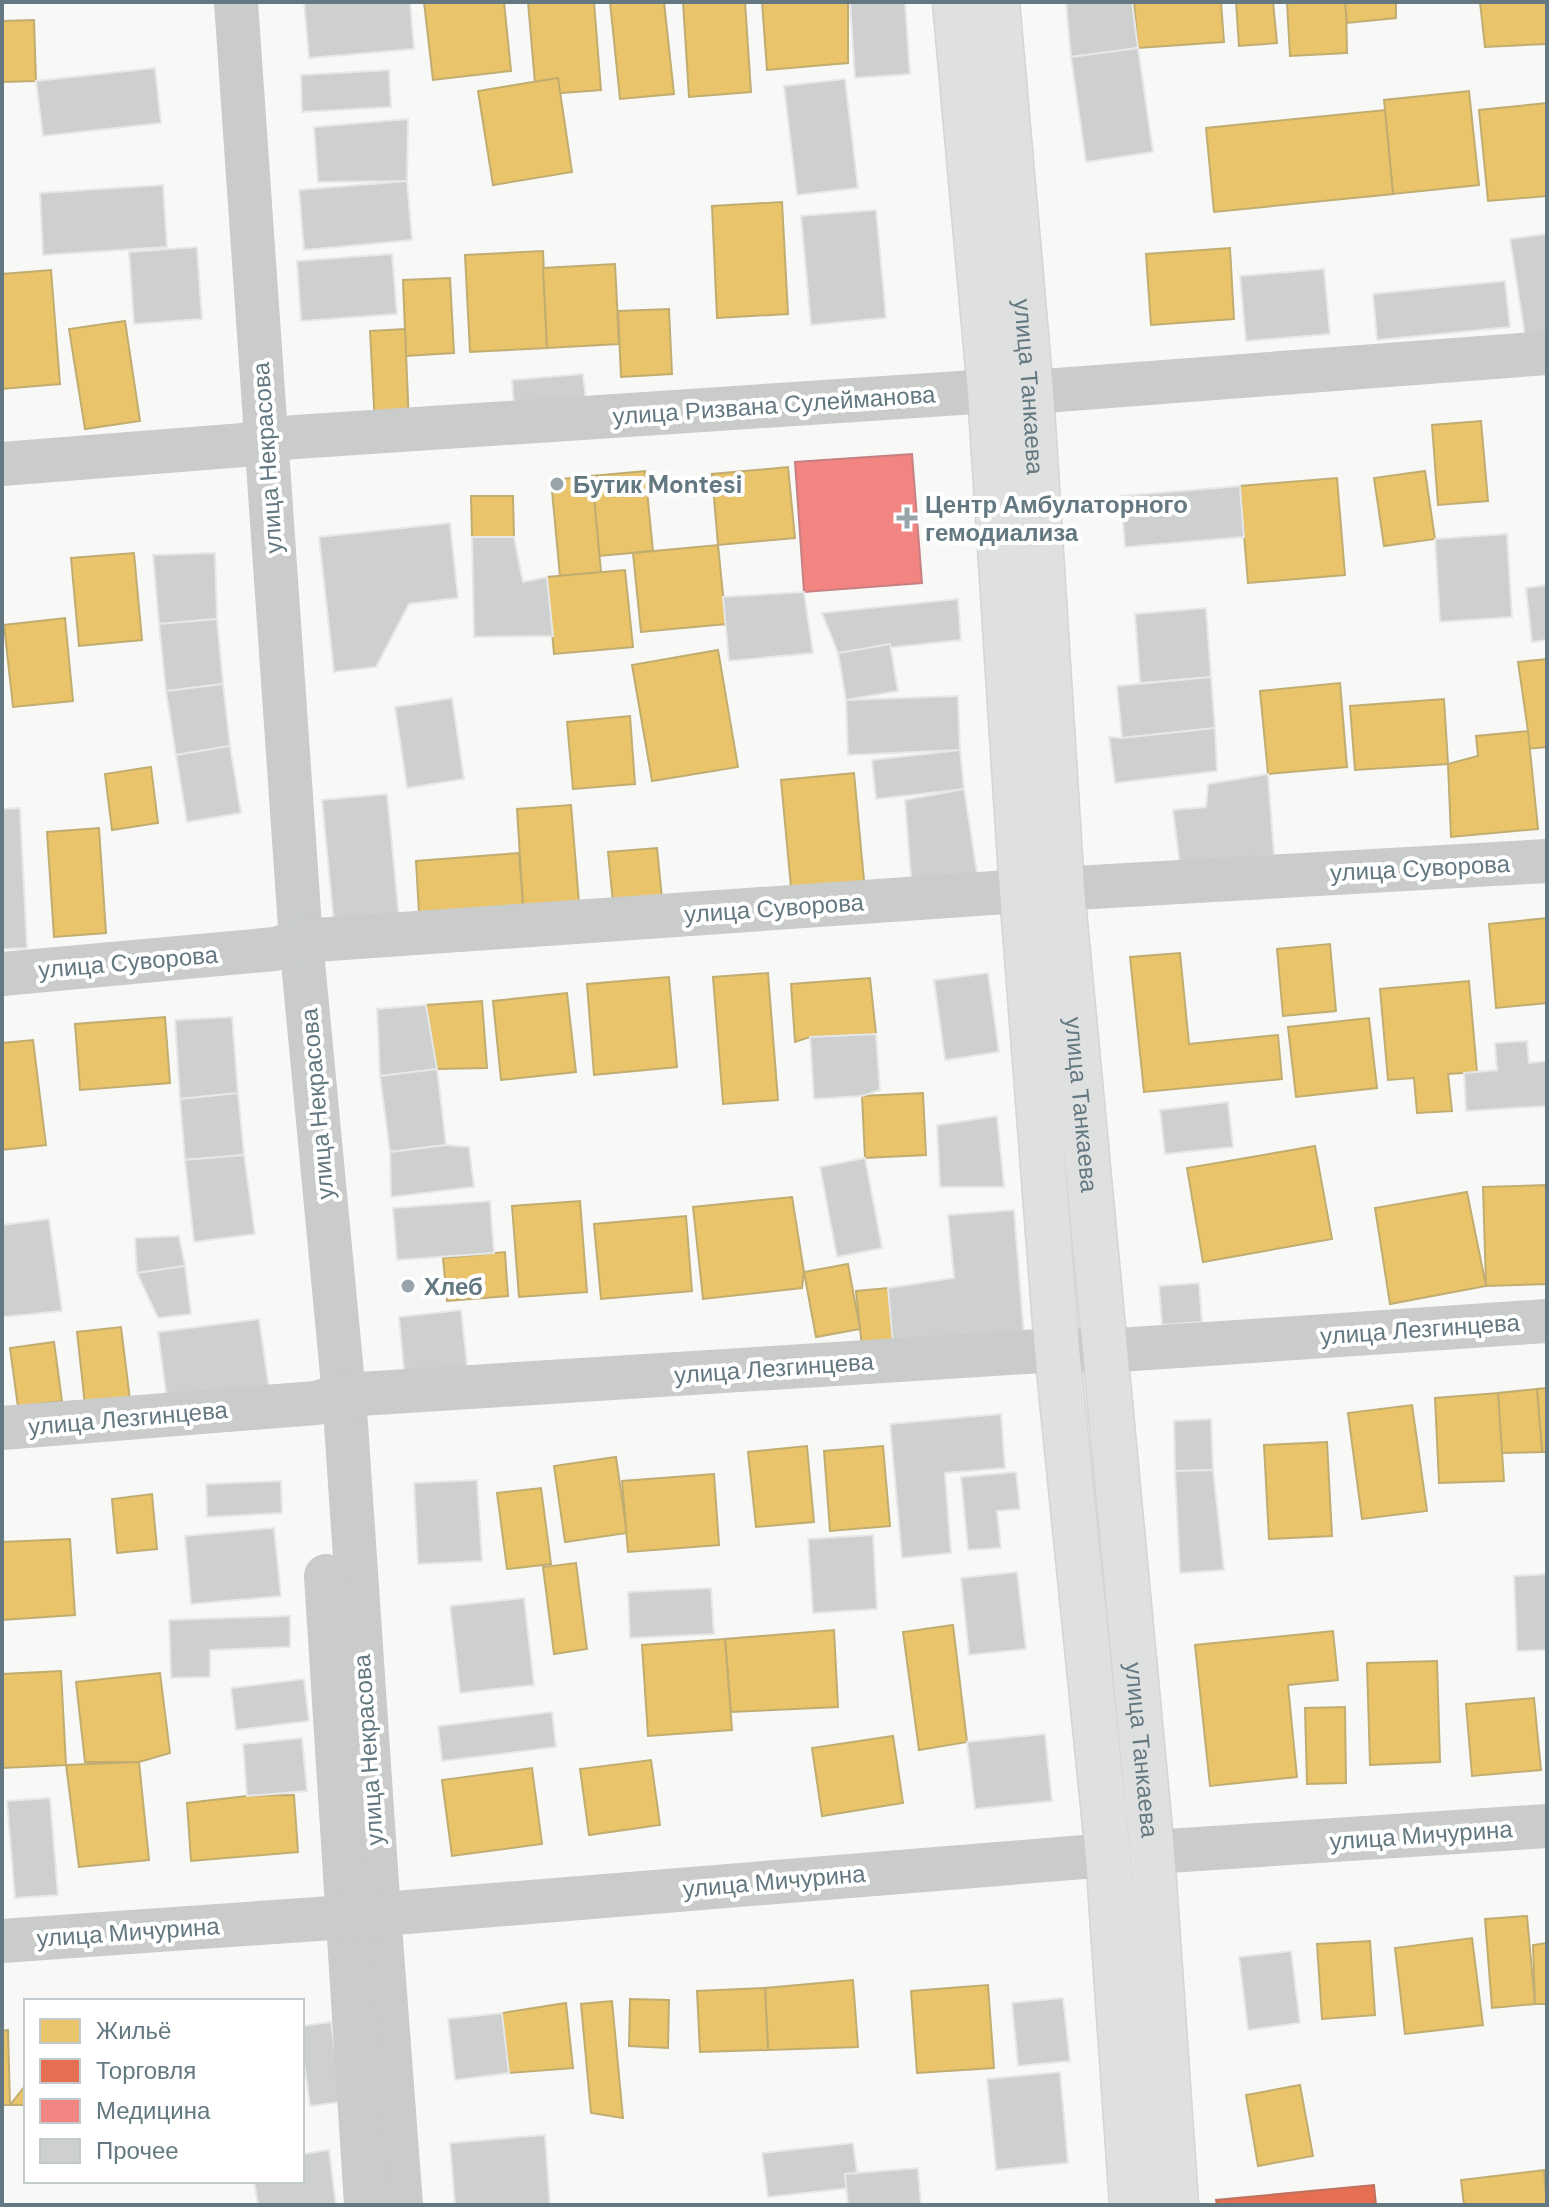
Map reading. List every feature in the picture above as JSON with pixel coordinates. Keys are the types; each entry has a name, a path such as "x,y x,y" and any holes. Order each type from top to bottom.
{"main road":[{"name":"улица Танкаева","path":"955,2 1010,392"},
{"name":"улица Танкаева","path":"997,2 1010,392 1042,890 1057,1350 1108,1855 1132,2205"},
{"name":"улица Танкаева","path":"1042,890 1104,1351 1152,1852 1176,2205"}],"street":[{"name":"улица Некрасова","path":"209,2 254,442"},
{"name":"улица Некрасова","path":"236,2 254,442 288,945 330,1399 363,1915 366,2205"},
{"name":"улица Ризвана Сулейманова","path":"2,464 254,442 1547,353"},
{"name":"улица Суворова","path":"2,974 288,945 1042,890 1547,861"},
{"name":"улица Лезгинцева","path":"2,1428 330,1399 1057,1350 1104,1351 1547,1321"},
{"name":"улица Мичурина","path":"2,1941 1108,1855 1547,1826"},
{"name":"улица Некрасова","path":"363,1915 401,2205"}],"building: Жильё":[{"path":"424,2 504,2 511,71 433,80"},
{"path":"528,2 594,2 601,90 536,95"},
{"path":"610,2 664,2 674,94 620,99"},
{"path":"683,2 745,2 751,92 689,97"},
{"path":"762,2 848,2 848,63 767,70"},
{"path":"1134,2 1221,2 1224,42 1138,48"},
{"path":"1236,2 1273,2 1277,43 1239,46"},
{"path":"1287,2 1346,2 1347,53 1290,56"},
{"path":"1345,2 1396,2 1396,18 1347,23"},
{"path":"1480,2 1547,2 1547,44 1485,47"},
{"path":"34,20 36,81 2,82 2,21"},
{"path":"558,78 572,172 493,185 478,91"},
{"path":"1469,91 1479,185 1393,194 1384,100"},
{"path":"1547,103 1547,196 1488,201 1479,110"},
{"path":"1385,110 1393,194 1214,212 1206,128"},
{"path":"782,202 788,314 717,318 712,206"},
{"path":"1230,248 1234,319 1151,325 1146,254"},
{"path":"543,251 547,348 470,352 465,255"},
{"path":"615,264 619,344 547,348 543,268"},
{"path":"51,270 60,384 2,389 2,274"},
{"path":"450,278 454,353 406,356 403,280"},
{"path":"669,309 672,374 621,377 618,311"},
{"path":"125,321 140,421 85,429 69,329"},
{"path":"405,329 409,424 375,425 370,331"},
{"path":"1481,421 1488,501 1438,505 1432,425"},
{"path":"788,467 795,538 718,545 712,474"},
{"path":"645,471 653,551 599,556 592,476"},
{"path":"1425,471 1435,539 1384,546 1374,478"},
{"path":"592,476 601,572 560,576 551,480"},
{"path":"1337,478 1345,575 1248,583 1240,486"},
{"path":"471,496 513,496 514,537 472,537"},
{"path":"718,545 726,624 641,632 633,553"},
{"path":"134,553 142,640 79,646 71,558"},
{"path":"625,570 633,647 554,654 547,577"},
{"path":"65,618 73,701 13,707 4,625"},
{"path":"718,650 738,767 652,781 632,665"},
{"path":"1547,659 1547,747 1526,749 1528,731 1518,662"},
{"path":"1340,683 1347,767 1268,774 1260,691"},
{"path":"1444,699 1448,764 1355,770 1350,706"},
{"path":"630,716 635,784 573,789 567,722"},
{"path":"1528,731 1538,829 1451,837 1448,764 1478,756 1476,736"},
{"path":"151,767 158,823 112,830 105,774"},
{"path":"854,773 866,902 793,909 781,780"},
{"path":"571,805 579,903 523,905 517,809"},
{"path":"99,828 106,933 54,937 47,832"},
{"path":"657,848 662,898 613,903 608,852"},
{"path":"519,853 523,905 419,913 416,861"},
{"path":"1547,918 1547,1003 1496,1008 1489,924"},
{"path":"1330,944 1336,1011 1283,1016 1277,949"},
{"path":"1180,953 1189,1044 1278,1035 1282,1079 1144,1092 1130,957"},
{"path":"768,973 778,1100 723,1104 713,977"},
{"path":"669,977 677,1067 594,1075 587,984"},
{"path":"870,978 876,1034 810,1037 795,1042 791,984"},
{"path":"1469,981 1477,1072 1448,1074 1452,1111 1417,1113 1414,1078 1388,1080 1380,989"},
{"path":"567,993 576,1072 501,1080 493,1001"},
{"path":"482,1001 487,1068 437,1069 426,1005"},
{"path":"165,1017 170,1083 80,1090 75,1024"},
{"path":"1369,1018 1377,1088 1296,1097 1288,1027"},
{"path":"33,1040 46,1145 2,1150 2,1043"},
{"path":"923,1093 926,1155 865,1158 862,1096"},
{"path":"1315,1146 1332,1239 1203,1262 1187,1168"},
{"path":"1547,1185 1547,1284 1486,1286 1483,1187"},
{"path":"1467,1192 1486,1286 1390,1304 1375,1208"},
{"path":"792,1197 804,1272 802,1288 703,1299 693,1207"},
{"path":"580,1201 587,1292 519,1297 512,1206"},
{"path":"686,1216 692,1291 601,1299 594,1224"},
{"path":"505,1252 508,1296 447,1301 443,1258"},
{"path":"848,1264 860,1329 816,1337 804,1272"},
{"path":"888,1288 893,1344 862,1347 856,1291"},
{"path":"121,1327 131,1408 86,1414 77,1332"},
{"path":"54,1342 62,1401 18,1407 10,1348"},
{"path":"1547,1388 1547,1452 1542,1452 1537,1389"},
{"path":"1537,1389 1542,1452 1501,1453 1498,1393"},
{"path":"1498,1393 1504,1481 1439,1483 1435,1398"},
{"path":"1412,1405 1427,1511 1362,1519 1348,1413"},
{"path":"1327,1442 1332,1536 1269,1539 1264,1445"},
{"path":"807,1446 814,1522 756,1527 748,1452"},
{"path":"883,1446 890,1526 830,1531 824,1451"},
{"path":"616,1457 627,1533 565,1542 554,1466"},
{"path":"714,1474 719,1545 628,1552 622,1481"},
{"path":"541,1488 551,1564 507,1569 497,1493"},
{"path":"152,1494 157,1549 117,1553 112,1499"},
{"path":"70,1539 75,1615 2,1620 2,1542"},
{"path":"576,1563 587,1649 554,1654 543,1567"},
{"path":"953,1625 967,1742 919,1750 903,1632"},
{"path":"834,1630 838,1707 731,1712 725,1639"},
{"path":"1333,1631 1338,1680 1288,1685 1297,1777 1210,1786 1195,1645"},
{"path":"725,1639 732,1730 648,1736 642,1645"},
{"path":"1437,1661 1440,1762 1370,1765 1367,1663"},
{"path":"61,1671 66,1765 2,1768 2,1674"},
{"path":"160,1673 170,1753 139,1762 85,1762 76,1682"},
{"path":"1534,1698 1541,1770 1472,1776 1466,1704"},
{"path":"1345,1707 1346,1783 1307,1784 1305,1708"},
{"path":"893,1736 903,1803 822,1816 812,1748"},
{"path":"651,1760 660,1825 589,1835 580,1769"},
{"path":"139,1762 149,1860 79,1867 66,1765"},
{"path":"532,1768 542,1844 452,1856 442,1780"},
{"path":"294,1795 298,1852 191,1861 187,1803 247,1796"},
{"path":"1527,1916 1535,2004 1492,2008 1485,1919"},
{"path":"1472,1938 1483,2025 1405,2034 1395,1948"},
{"path":"1370,1941 1375,2015 1322,2019 1317,1944"},
{"path":"1547,1943 1547,2004 1535,2004 1533,1945"},
{"path":"853,1980 858,2047 768,2050 765,1988"},
{"path":"988,1985 994,2068 917,2073 911,1991"},
{"path":"765,1988 768,2050 700,2052 697,1991"},
{"path":"630,1999 669,2000 668,2048 629,2046"},
{"path":"612,2001 623,2118 591,2113 581,2004"},
{"path":"566,2003 573,2068 509,2073 502,2013"},
{"path":"8,2030 10,2105 2,2105 2,2031"},
{"path":"1300,2085 1313,2156 1258,2166 1246,2095"},
{"path":"24,2087 24,2105 10,2105"},
{"path":"1544,2170 1547,2205 1464,2205 1461,2180"}],"building: Торговля":[{"path":"1374,2185 1376,2205 1217,2205 1216,2200"}],"building: Медицина":[{"path":"912,454 922,583 804,592 795,462"}],"building: Прочее":[{"path":"304,2 410,2 414,49 309,58"},
{"path":"850,2 905,2 910,74 855,78"},
{"path":"1066,2 1132,2 1138,48 1071,57"},
{"path":"1138,48 1153,152 1086,162 1071,57"},
{"path":"155,68 161,123 43,136 36,81"},
{"path":"389,70 391,107 302,112 301,75"},
{"path":"845,79 858,188 797,195 784,86"},
{"path":"408,119 407,181 318,182 314,127"},
{"path":"407,181 412,240 304,250 299,190"},
{"path":"163,185 167,247 43,255 40,193"},
{"path":"876,210 886,318 811,325 801,216"},
{"path":"1547,234 1547,332 1525,336 1510,239"},
{"path":"197,247 202,319 134,324 129,252"},
{"path":"392,254 397,314 301,321 297,261"},
{"path":"1324,269 1330,334 1246,341 1240,276"},
{"path":"1505,281 1510,327 1377,340 1373,294"},
{"path":"583,374 586,401 514,407 512,380"},
{"path":"1240,486 1244,537 1125,547 1121,496"},
{"path":"450,523 458,598 409,604 376,667 334,672 319,537"},
{"path":"1507,534 1512,617 1440,622 1435,539"},
{"path":"472,537 514,537 523,582 547,577 553,636 474,637"},
{"path":"215,553 217,619 159,624 153,555"},
{"path":"1547,585 1547,640 1532,642 1526,588"},
{"path":"804,592 813,653 729,661 723,597"},
{"path":"958,599 961,640 838,653 822,613"},
{"path":"1206,608 1211,677 1140,683 1135,614"},
{"path":"217,619 223,684 166,691 159,624"},
{"path":"890,644 898,691 846,700 838,653"},
{"path":"1211,677 1215,728 1122,738 1117,686"},
{"path":"223,684 230,746 176,755 166,691"},
{"path":"958,696 960,750 848,755 846,700"},
{"path":"452,698 464,779 407,788 395,707"},
{"path":"1215,728 1217,771 1115,783 1109,737"},
{"path":"230,746 241,813 187,822 176,755"},
{"path":"960,750 964,789 876,799 872,760"},
{"path":"1268,774 1274,855 1180,866 1173,810 1206,807 1208,784"},
{"path":"964,789 979,885 912,890 905,800"},
{"path":"387,794 400,927 335,934 322,800"},
{"path":"20,808 27,948 2,949 2,809"},
{"path":"988,973 999,1052 945,1060 934,980"},
{"path":"426,1005 437,1069 380,1076 377,1009"},
{"path":"232,1017 238,1093 180,1099 175,1020"},
{"path":"876,1034 880,1090 862,1096 814,1099 810,1037"},
{"path":"1527,1041 1529,1063 1547,1061 1547,1106 1466,1111 1464,1073 1497,1070 1495,1043"},
{"path":"437,1069 446,1145 390,1152 380,1076"},
{"path":"238,1093 244,1155 185,1160 180,1099"},
{"path":"1228,1102 1233,1147 1165,1154 1160,1110"},
{"path":"997,1116 1004,1187 940,1187 937,1125"},
{"path":"446,1145 469,1147 474,1187 391,1197 390,1152"},
{"path":"244,1155 255,1234 194,1242 185,1160"},
{"path":"865,1158 882,1248 837,1257 820,1167"},
{"path":"490,1201 494,1253 397,1260 393,1208"},
{"path":"1014,1210 1024,1336 893,1344 888,1288 954,1278 948,1215"},
{"path":"49,1219 62,1311 2,1317 2,1225"},
{"path":"179,1236 185,1266 137,1273 135,1238"},
{"path":"185,1266 191,1314 158,1318 137,1273"},
{"path":"1199,1283 1202,1322 1162,1325 1159,1286"},
{"path":"461,1310 468,1374 405,1381 399,1317"},
{"path":"259,1319 269,1388 167,1401 158,1332"},
{"path":"1001,1414 1005,1468 945,1473 951,1553 902,1558 890,1424"},
{"path":"1211,1419 1213,1470 1175,1471 1174,1421"},
{"path":"1213,1470 1224,1570 1180,1573 1175,1471"},
{"path":"1016,1472 1020,1509 997,1511 1001,1548 968,1550 961,1477"},
{"path":"477,1480 482,1561 418,1564 414,1483"},
{"path":"281,1481 282,1513 207,1517 206,1484"},
{"path":"274,1528 281,1596 191,1604 185,1536"},
{"path":"873,1535 877,1609 813,1613 808,1539"},
{"path":"1017,1572 1026,1649 969,1655 961,1578"},
{"path":"1547,1574 1547,1650 1517,1651 1514,1576"},
{"path":"711,1588 714,1634 630,1638 628,1592"},
{"path":"524,1598 534,1685 460,1693 450,1606"},
{"path":"290,1616 290,1647 210,1650 210,1677 171,1678 169,1620"},
{"path":"304,1679 309,1721 236,1730 231,1688"},
{"path":"552,1712 556,1747 442,1761 438,1726"},
{"path":"1045,1734 1052,1801 975,1809 967,1742"},
{"path":"302,1738 307,1791 247,1796 243,1744"},
{"path":"50,1798 58,1895 15,1898 7,1801"},
{"path":"1291,1951 1300,2023 1248,2030 1239,1957"},
{"path":"1063,1998 1070,2061 1018,2066 1012,2003"},
{"path":"502,2013 509,2073 455,2080 448,2019"},
{"path":"331,2022 342,2102 310,2106 304,2061 304,2026"},
{"path":"1060,2072 1068,2163 996,2170 987,2079"},
{"path":"545,2135 550,2205 455,2205 450,2143"},
{"path":"853,2143 859,2187 768,2197 762,2153"},
{"path":"329,2150 336,2205 258,2205 254,2183 304,2183 304,2154"},
{"path":"918,2168 921,2205 848,2205 845,2174"}],"place":[{"name":"Бутик Montesi","path":"557,484"},
{"name":"Центр Амбулаторного гемодиализа","path":"907,518"},
{"name":"Хлеб","path":"408,1286"}]}
